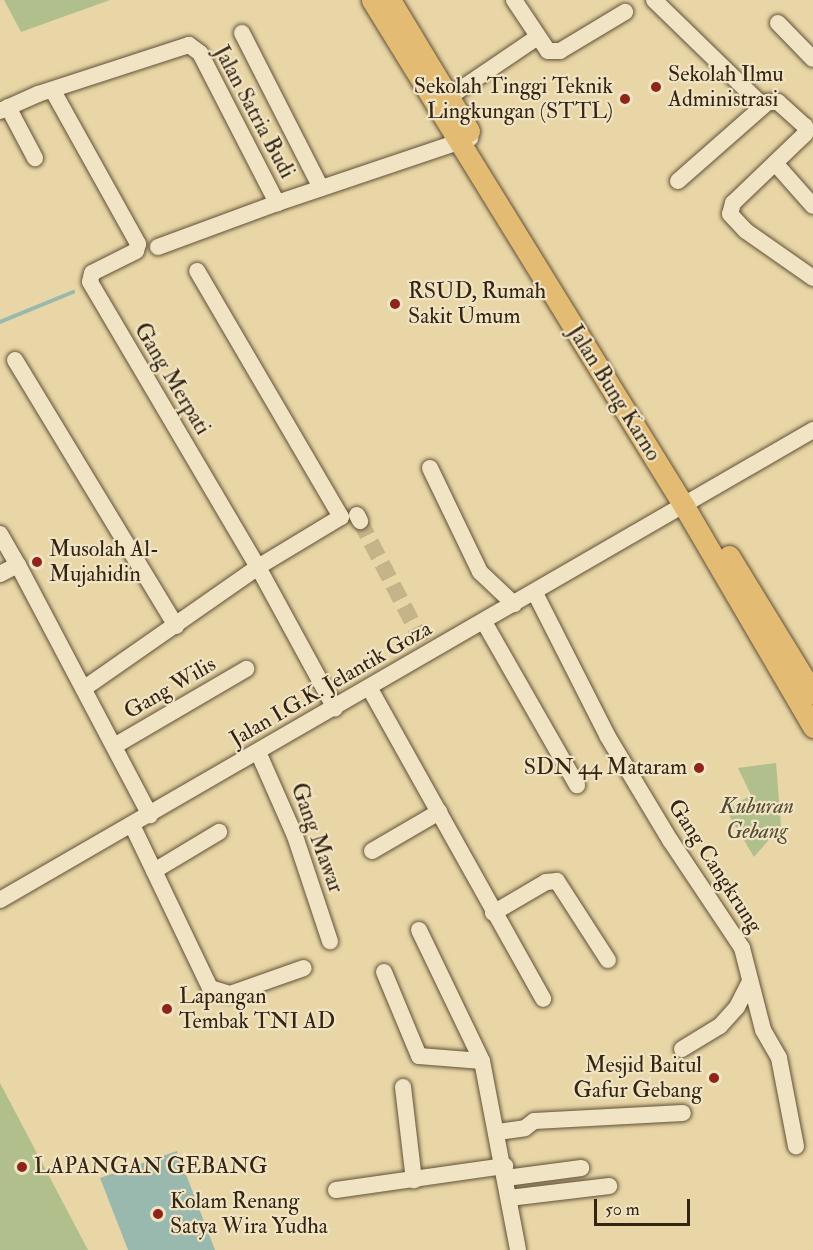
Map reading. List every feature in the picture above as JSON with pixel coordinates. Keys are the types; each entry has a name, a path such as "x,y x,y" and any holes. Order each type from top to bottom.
{"main road":[{"path":"372,0 466,140 690,503 813,693"},
{"path":"390,0 448,97 466,140"},
{"path":"690,503 813,727"}],"street":[{"path":"514,0 536,38 548,51 560,51 625,12"},
{"path":"654,0 766,104"},
{"path":"778,23 813,59"},
{"path":"242,33 321,188"},
{"path":"448,97 536,38"},
{"name":"Jalan Satria Budi","path":"4,109 189,45 200,53 277,203 466,140"},
{"name":"Gang Merpati","path":"53,91 138,244 136,251 92,273 90,282 258,567 335,708"},
{"path":"678,181 766,104 778,102 806,129 799,141 734,203 730,214 746,231 813,278"},
{"path":"4,109 35,158"},
{"path":"775,163 813,206"},
{"path":"158,247 277,203"},
{"path":"86,687 258,567 341,517 197,271"},
{"path":"15,360 176,626"},
{"name":"Jalan I.G.K. Jelantik Goza","path":"0,900 370,689 427,649 484,622 813,430"},
{"path":"430,468 480,572 514,604"},
{"path":"0,534 86,687 150,815"},
{"path":"0,574 18,565"},
{"name":"Gang Cangkrung","path":"535,592 608,737 670,840 742,948 748,964 749,983 765,1036 779,1058 796,1146"},
{"path":"484,622 577,785"},
{"name":"Gang Wilis","path":"116,745 246,669"},
{"path":"370,689 543,999"},
{"name":"Gang Mawar","path":"258,752 295,836 330,941"},
{"path":"372,851 439,813"},
{"path":"132,825 210,988 230,994 304,968"},
{"path":"154,871 219,832"},
{"path":"493,913 546,882 557,881 608,960"},
{"path":"419,930 484,1069 498,1132 518,1250"},
{"path":"384,972 419,1056 484,1069"},
{"path":"682,1049 720,1026 737,1007 749,983"},
{"path":"403,1087 414,1180"},
{"path":"498,1132 525,1128 534,1120 683,1113"},
{"path":"336,1190 414,1180 582,1168"},
{"path":"509,1198 609,1186"}],"green space":[{"path":"4,0 110,0 21,32"},
{"name":"Kuburan Gebang","path":"776,763 781,826 754,857 726,810 751,795 738,768"},
{"name":"LAPANGAN GEBANG","path":"0,1083 88,1250 0,1250"}],"water":[{"name":"Kolam Renang Satya Wira Yudha","path":"177,1151 215,1250 128,1250 100,1178"}],"waterway":[{"path":"0,322 73,292"}],"tunnel":[{"path":"360,521 424,645"}],"place":[{"name":"Sekolah Ilmu Administrasi","path":"656,87"},
{"name":"Sekolah Tinggi Teknik Lingkungan (STTL)","path":"625,99"},
{"name":"RSUD, Rumah Sakit Umum","path":"395,304"},
{"name":"Musolah Al- Mujahidin","path":"37,562"},
{"name":"SDN 44 Mataram","path":"699,768"},
{"name":"Lapangan Tembak TNI AD","path":"167,1009"},
{"name":"Mesjid Baitul Gafur Gebang","path":"714,1078"},
{"name":"LAPANGAN GEBANG","path":"22,1167"},
{"name":"Kolam Renang Satya Wira Yudha","path":"158,1214"}]}
